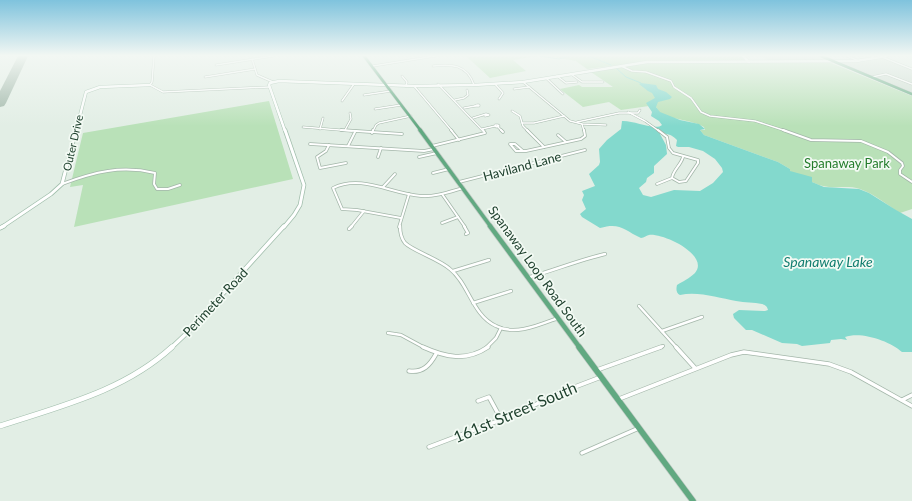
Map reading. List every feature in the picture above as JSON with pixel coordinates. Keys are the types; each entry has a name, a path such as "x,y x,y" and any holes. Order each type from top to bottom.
{"main road":[{"name":"Spanaway Loop Road South","path":"383,79 530,277 693,501"},
{"path":"876,79 912,94"}],"street":[{"path":"152,79 150,85 167,92 269,87 269,84 273,82"},
{"path":"266,79 273,82 406,86 495,84 537,79"},
{"path":"405,79 407,82 406,86"},
{"path":"472,79 474,85"},
{"path":"547,79 564,94"},
{"path":"561,79 566,83 577,82"},
{"path":"578,79 582,82 603,82"},
{"path":"666,79 671,81 674,87 691,98 700,111 710,116 755,121 811,140 861,142 886,151 902,163 903,166 900,170 900,174 912,182"},
{"path":"901,79 912,84"},
{"path":"523,82 564,116 582,124 606,125"},
{"path":"342,101 354,84"},
{"path":"495,84 503,93 499,100"},
{"name":"Outer Drive","path":"0,228 51,194 62,184 86,92 100,87 150,85"},
{"path":"419,157 459,140 485,134 472,118 439,85"},
{"path":"414,86 459,140"},
{"name":"Perimeter Road","path":"0,426 90,397 110,388 155,362 189,331 294,215 300,205 304,186 269,87"},
{"path":"514,89 529,87"},
{"path":"364,95 391,90"},
{"path":"455,100 466,97 467,90"},
{"path":"375,109 402,104"},
{"path":"463,109 475,106"},
{"path":"576,122 619,113 638,113 640,110"},
{"path":"512,111 520,116 521,123 544,147"},
{"path":"628,112 664,135 668,139 670,150 683,157 695,158 698,160 698,163 686,181 679,182 672,178"},
{"path":"345,130 351,119 350,113"},
{"path":"372,133 376,125 379,123 411,116"},
{"path":"472,118 484,116"},
{"path":"521,123 534,123 564,116"},
{"path":"319,129 323,122 323,118"},
{"path":"523,152 515,144 510,144 515,151 523,152 584,137 582,124"},
{"path":"303,126 355,132 402,134"},
{"path":"482,129 496,127 503,132"},
{"path":"348,146 355,132"},
{"path":"558,135 566,142"},
{"path":"310,144 424,151 435,149"},
{"path":"329,145 326,151 317,157 320,167 322,168 346,163"},
{"path":"378,157 381,148"},
{"name":"Haviland Lane","path":"459,182 585,150"},
{"path":"657,184 672,178 683,160 683,157"},
{"path":"62,184 95,172 138,169 155,173 154,184 157,189 168,189 180,185"},
{"path":"433,173 450,169"},
{"path":"383,187 395,174"},
{"path":"401,218 384,216 353,208 342,208 332,188 334,186 357,183 426,196 442,194 463,188"},
{"path":"410,194 401,218 399,231 404,242 453,271 484,318 501,328 516,330 528,329 559,318"},
{"path":"442,194 467,230 468,233 466,234"},
{"path":"349,229 364,211"},
{"path":"442,223 458,217"},
{"path":"530,277 564,267 576,261 605,254"},
{"path":"453,271 489,260"},
{"path":"474,303 511,291"},
{"path":"638,306 695,368"},
{"path":"662,331 702,317"},
{"path":"388,333 397,333 436,354 456,357 479,352 494,341 501,328"},
{"path":"597,370 663,346"},
{"path":"619,400 695,368 744,352 829,364 851,372 912,406"},
{"path":"409,371 415,372 426,368 431,364 436,354"},
{"name":"161st Street South","path":"429,447 602,377"},
{"path":"902,400 912,395"},
{"path":"478,401 489,397 501,419"},
{"path":"582,453 640,428"}],"shaded area":[{"path":"882,79 912,79 912,92"}],"green space":[{"name":"Spanaway Park","path":"602,79 871,79 912,96 912,209 900,213 876,197 860,189 819,185 789,171 790,169 778,162 704,135 700,130 705,130 704,127 663,114 659,112 656,107 649,106 621,110 609,102 583,107 560,89 579,85 582,87 613,87"},
{"path":"269,101 293,179 74,227 83,185 70,187 83,133"}],"water":[{"name":"Spanaway Lake","path":"639,84 656,85 658,89 666,92 672,97 670,99 658,102 656,107 660,112 680,120 699,124 705,129 700,130 704,135 778,162 790,169 790,171 812,177 812,182 824,187 859,189 869,193 912,219 912,352 902,352 890,344 867,336 852,335 845,337 847,340 831,340 830,343 802,346 797,344 782,343 752,330 746,330 734,318 733,314 739,310 765,311 768,310 766,306 759,303 739,302 708,295 680,295 678,293 676,289 677,285 693,275 698,266 696,259 683,246 674,241 656,235 648,235 641,238 617,226 600,228 582,217 580,214 586,209 582,200 584,195 582,191 595,186 589,174 599,165 599,149 607,140 621,129 622,121 655,127 662,125 651,116 652,112 646,103 655,98 652,93","holes":["660,134 670,135 675,138 677,140 676,146 678,147 689,147 703,151 715,159 722,168 723,172 713,183 700,191 674,190 651,197 643,195 639,188 646,182 647,178 654,173 654,166 667,154 666,145"]}],"waterway":[{"path":"632,79 641,83"}],"runway":[{"path":"0,103 12,79"}]}
